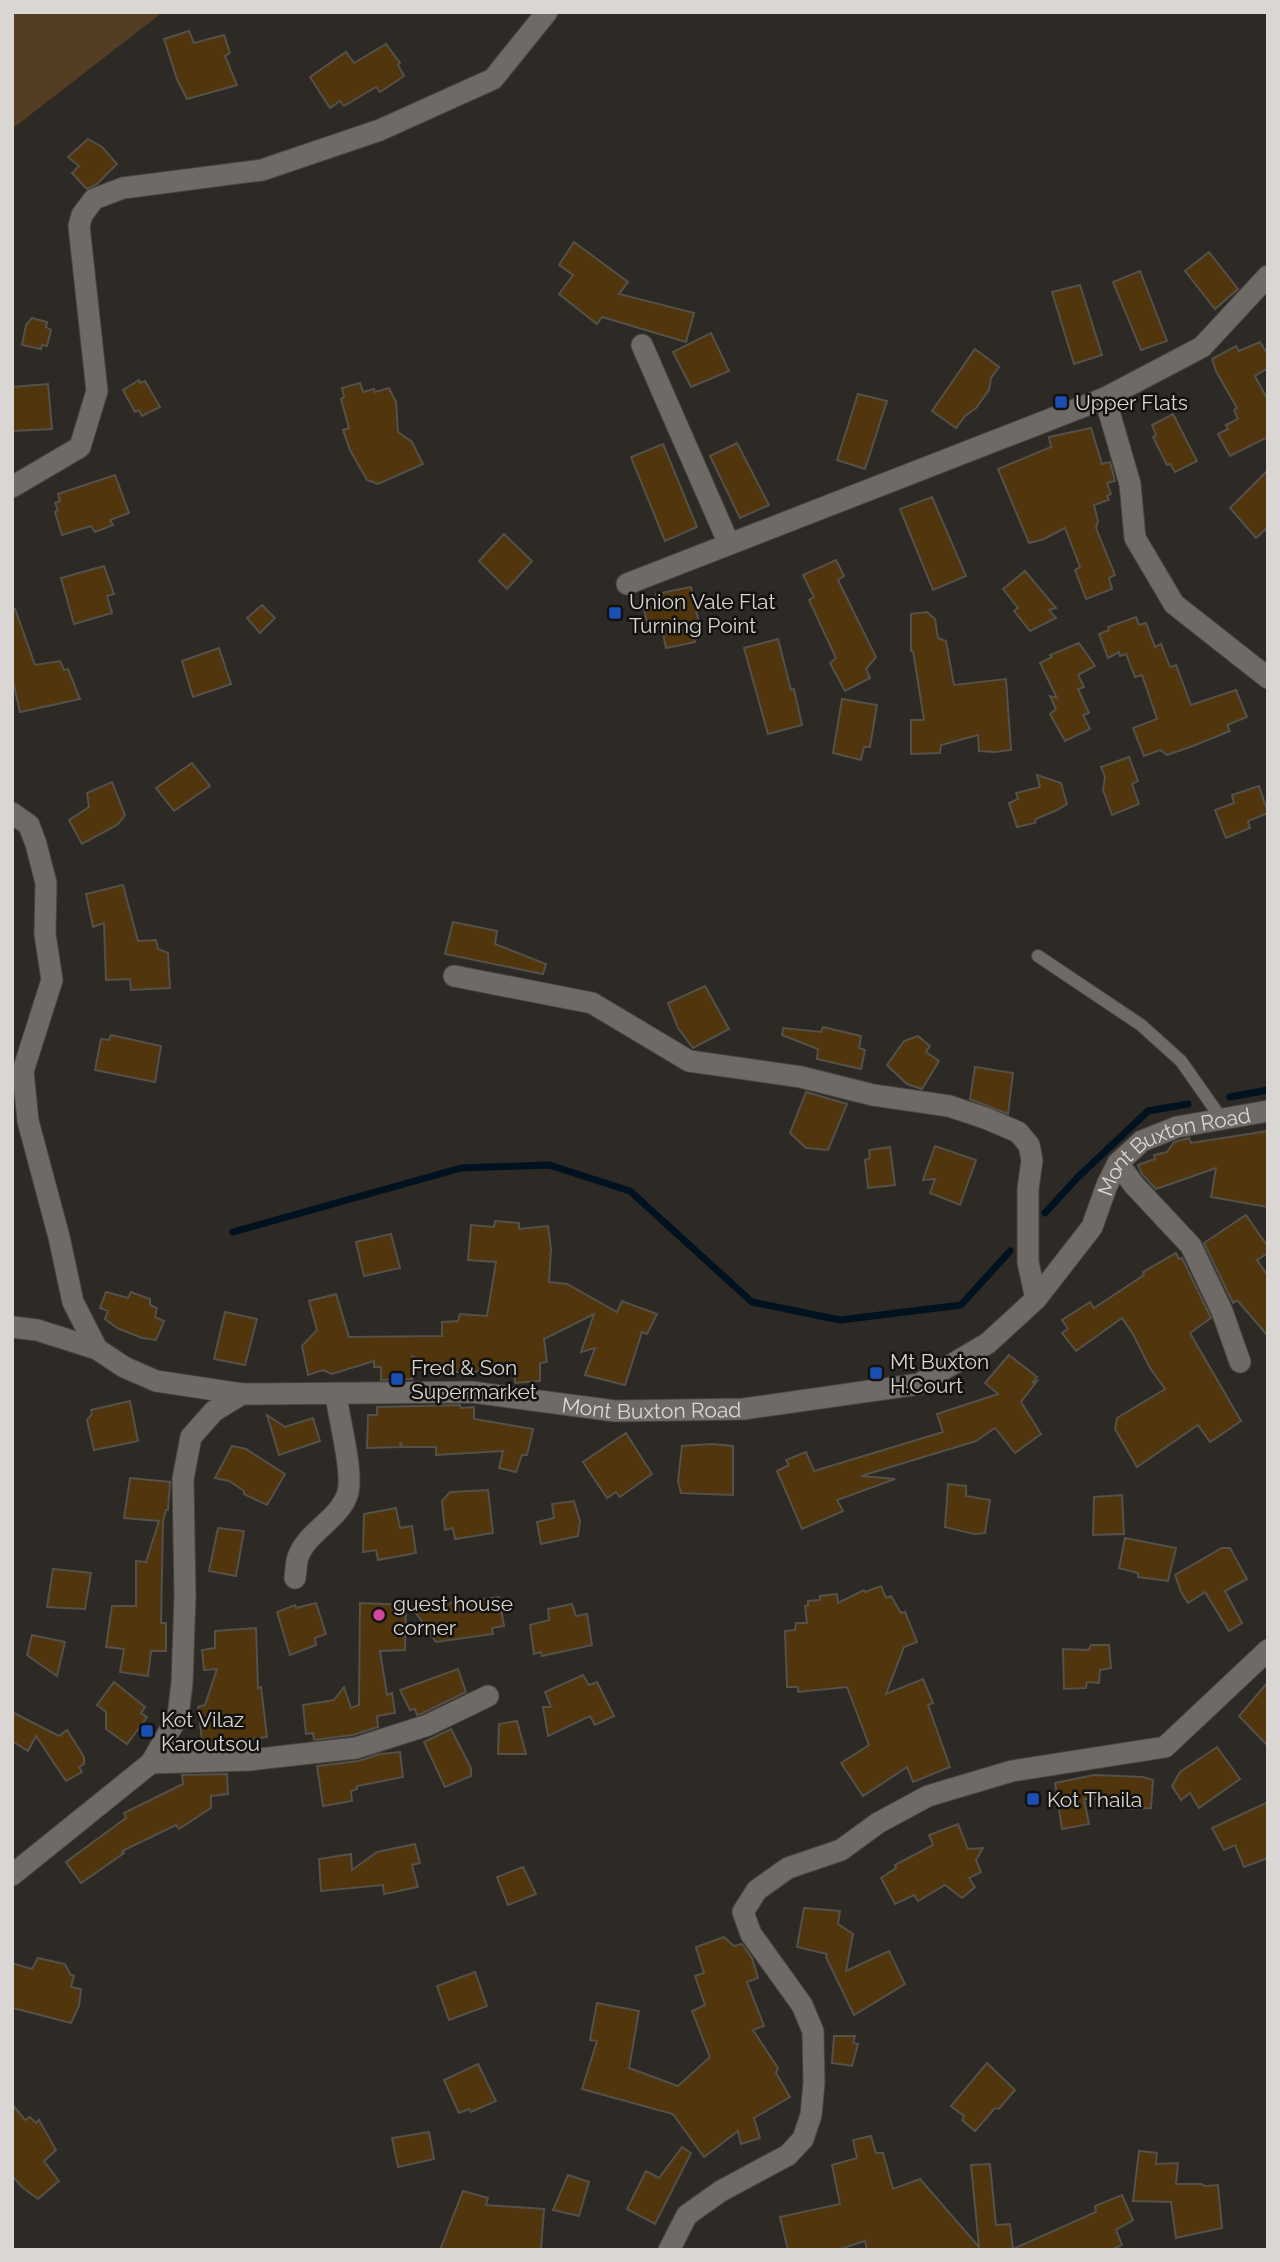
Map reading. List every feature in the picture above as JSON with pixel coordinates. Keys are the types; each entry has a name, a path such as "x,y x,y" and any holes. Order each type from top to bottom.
{"street":[{"path":"12,487 80,447 97,391 79,226 82,215 94,199 123,188 262,170 380,130 493,79 547,12"},
{"path":"627,584 1105,398 1202,347 1268,276"},
{"path":"642,345 729,544"},
{"path":"1105,398 1130,484 1135,538 1174,604 1268,678"},
{"path":"12,813 29,825 46,883 45,934 52,980 23,1071 28,1121 73,1302 97,1349"},
{"path":"454,976 592,1003 689,1061 801,1077 873,1095 949,1105 1018,1132 1029,1145 1032,1160 1028,1189 1028,1262 1036,1299"},
{"name":"Mont Buxton Road","path":"97,1349 124,1367 156,1381 242,1394 472,1392 615,1411 756,1407 919,1384 988,1343 1036,1299 1092,1227 1118,1163 1142,1141 1178,1127 1268,1111"},
{"path":"1118,1163 1134,1185 1191,1246 1222,1311 1240,1362"},
{"path":"12,1327 37,1330 97,1349"},
{"path":"12,1875 151,1763 178,1716 182,1684 185,1596 183,1479 191,1437 214,1411 242,1394"},
{"path":"295,1578 299,1555 335,1513 348,1493 349,1474 335,1395"},
{"path":"669,2250 687,2215 721,2191 788,2155 803,2139 811,2115 814,2083 813,2031 802,2005 751,1934 743,1912 757,1890 788,1868 841,1850 878,1823 928,1796 1012,1770 1166,1747 1268,1650"},
{"path":"151,1763 250,1760 355,1748 428,1725 488,1696"}],"lane":[{"path":"1038,956 1151,1034 1181,1061 1221,1118"}],"shaded area":[{"path":"12,12 163,12 12,129"}],"building":[{"path":"189,31 194,43 224,35 230,53 225,56 237,85 187,99 177,79 164,39"},
{"path":"386,44 400,63 398,65 404,76 380,92 376,87 344,106 340,101 330,108 310,77 346,52 354,63"},
{"path":"88,139 102,147 117,164 97,184 87,189 72,173 79,166 68,157"},
{"path":"574,242 628,282 619,294 694,313 686,342 602,317 597,324 559,294 573,275 559,265"},
{"path":"1209,252 1238,289 1215,309 1185,271"},
{"path":"1140,271 1167,341 1141,350 1113,282"},
{"path":"1080,285 1102,355 1074,364 1052,292"},
{"path":"32,318 47,322 46,327 51,330 47,346 42,345 41,349 22,345 26,325"},
{"path":"711,333 729,371 691,387 673,352"},
{"path":"1260,342 1268,355 1268,368 1255,376 1268,400 1268,437 1230,456 1218,434 1228,429 1226,425 1238,419 1234,410 1237,408 1212,359 1236,346 1239,351"},
{"path":"975,349 999,367 991,378 989,390 956,428 932,411"},
{"path":"139,380 140,383 145,381 160,407 142,416 139,410 135,412 123,390"},
{"path":"360,383 363,392 389,388 396,402 398,432 412,442 423,464 378,484 367,480 350,450 343,430 349,428 341,399 344,397 342,388"},
{"path":"48,384 52,429 13,431 12,387"},
{"path":"858,394 887,401 865,469 837,460"},
{"path":"1173,414 1197,461 1175,472 1170,464 1167,465 1153,437 1156,435 1152,425"},
{"path":"1091,428 1102,464 1110,462 1115,481 1107,483 1111,494 1107,496 1109,500 1094,505 1098,521 1096,528 1115,575 1109,578 1112,589 1086,599 1075,570 1080,567 1065,528 1029,543 998,469 1051,447 1049,437"},
{"path":"737,443 769,505 740,518 710,456"},
{"path":"663,444 697,527 665,541 631,457"},
{"path":"1268,470 1268,527 1256,538 1230,508"},
{"path":"115,475 129,513 110,520 113,525 95,532 91,526 62,535 55,512 58,510 55,503 60,501 58,494"},
{"path":"932,497 966,576 933,590 900,509"},
{"path":"504,534 532,561 507,589 479,561"},
{"path":"836,560 844,576 838,580 876,657 866,669 870,678 845,691 830,663 836,658 809,600 814,597 803,575"},
{"path":"104,566 114,594 107,596 112,613 74,624 61,578"},
{"path":"1025,571 1056,608 1049,610 1056,618 1030,631 1014,611 1018,608 1003,589"},
{"path":"691,587 700,628 694,630 695,642 666,648 661,624 648,626 644,609 657,606 656,594"},
{"path":"262,605 275,618 260,633 247,618"},
{"path":"15,609 35,665 60,661 64,670 68,669 80,699 20,712 12,677 12,610"},
{"path":"927,612 935,619 938,638 946,641 954,685 1006,679 1011,750 979,751 978,735 941,745 940,753 911,754 911,720 924,720 911,651 911,614"},
{"path":"1136,617 1139,625 1146,623 1155,647 1161,644 1170,667 1176,665 1191,705 1236,690 1247,717 1227,725 1230,731 1193,746 1167,755 1160,750 1144,756 1133,728 1157,719 1142,675 1135,677 1126,654 1120,656 1119,652 1108,658 1099,634 1109,630 1108,627"},
{"path":"778,639 802,725 768,734 744,648"},
{"path":"1079,643 1095,666 1078,675 1084,687 1078,689 1089,713 1083,715 1090,729 1065,741 1050,714 1056,709 1050,696 1057,698 1040,663 1052,657 1050,655"},
{"path":"219,648 231,684 193,697 182,661"},
{"path":"842,699 877,705 870,747 864,747 861,760 833,753"},
{"path":"1129,757 1138,781 1132,784 1139,804 1112,815 1103,790 1105,777 1101,767"},
{"path":"192,763 210,786 174,811 156,788"},
{"path":"1037,775 1061,783 1067,804 1036,819 1035,823 1017,827 1009,803 1018,799 1016,793 1040,787"},
{"path":"112,782 125,815 117,825 82,844 69,820 89,807 87,793"},
{"path":"1259,786 1268,813 1248,821 1250,828 1226,838 1215,810 1234,803 1232,795"},
{"path":"123,885 138,941 156,940 158,949 168,953 170,988 131,990 130,979 106,980 104,923 93,927 86,894"},
{"path":"453,922 497,931 495,944 546,964 543,974 445,954"},
{"path":"705,986 729,1029 693,1048 678,1028 668,1003"},
{"path":"823,1027 861,1036 859,1048 865,1050 861,1069 817,1059 818,1049 782,1035 783,1028 821,1032"},
{"path":"111,1035 161,1046 155,1082 95,1070 101,1039 109,1040"},
{"path":"918,1036 930,1046 926,1052 939,1061 922,1089 907,1084 887,1065 904,1041"},
{"path":"975,1067 1013,1073 1008,1114 970,1099"},
{"path":"806,1092 847,1104 828,1150 806,1148 790,1133"},
{"path":"1268,1131 1268,1207 1211,1197 1216,1168 1156,1189 1142,1174 1138,1165 1155,1159 1154,1155 1167,1152 1174,1142 1189,1138 1191,1143"},
{"path":"935,1146 976,1160 960,1205 930,1193 935,1179 923,1180"},
{"path":"890,1147 895,1185 868,1188 865,1160 870,1158 869,1150"},
{"path":"1246,1215 1268,1247 1268,1253 1257,1260 1268,1276 1268,1336 1237,1300 1233,1303 1204,1243"},
{"path":"495,1221 519,1223 519,1229 548,1226 551,1249 549,1282 567,1284 617,1312 622,1301 657,1314 647,1334 642,1332 625,1385 585,1375 595,1348 581,1352 594,1314 544,1339 547,1362 540,1363 540,1381 515,1383 514,1366 473,1372 443,1372 412,1356 412,1379 381,1380 381,1367 374,1367 374,1361 332,1374 323,1370 308,1375 302,1346 317,1330 309,1301 336,1294 349,1337 442,1336 442,1322 458,1321 460,1314 487,1316 496,1262 468,1260 471,1225 494,1227"},
{"path":"391,1234 400,1268 364,1276 356,1242"},
{"path":"1176,1253 1179,1259 1182,1258 1211,1318 1190,1333 1241,1421 1210,1442 1198,1425 1137,1467 1115,1429 1117,1418 1165,1389 1122,1318 1076,1351 1062,1333 1068,1329 1062,1320 1090,1302 1094,1308 1144,1275 1143,1272"},
{"path":"106,1292 128,1298 131,1292 150,1299 150,1305 157,1308 155,1317 164,1321 156,1340 142,1338 117,1328 105,1319 108,1311 100,1308"},
{"path":"225,1312 257,1319 245,1365 214,1359"},
{"path":"1009,1355 1037,1377 1032,1383 1037,1381 1021,1402 1041,1434 1015,1453 995,1428 976,1441 861,1476 895,1479 837,1500 843,1511 802,1529 777,1471 789,1465 786,1460 806,1452 814,1471 943,1432 937,1414 998,1394 985,1383"},
{"path":"130,1401 138,1441 94,1450 87,1420 92,1414 91,1410"},
{"path":"460,1405 461,1408 474,1407 474,1419 533,1429 527,1455 522,1455 516,1472 499,1468 503,1451 436,1455 436,1447 403,1447 400,1442 401,1447 367,1448 368,1415 377,1415 377,1407"},
{"path":"267,1415 285,1427 313,1418 320,1441 279,1455"},
{"path":"626,1433 652,1474 620,1497 616,1492 607,1498 583,1462"},
{"path":"232,1446 246,1449 285,1474 267,1505 244,1494 244,1491 229,1481 215,1478"},
{"path":"682,1446 733,1446 733,1495 681,1493 678,1481"},
{"path":"130,1478 170,1482 168,1510 163,1521 161,1623 166,1623 166,1651 151,1651 148,1676 120,1672 124,1649 106,1647 112,1606 136,1606 136,1561 146,1562 159,1521 124,1518"},
{"path":"948,1484 966,1486 966,1496 990,1500 985,1533 974,1534 945,1527"},
{"path":"488,1490 493,1533 455,1539 453,1528 445,1530 442,1501 450,1492"},
{"path":"1122,1495 1124,1534 1093,1535 1094,1497"},
{"path":"574,1501 580,1521 578,1536 541,1544 537,1522 554,1518 552,1504"},
{"path":"396,1508 400,1528 412,1526 416,1553 378,1560 376,1550 363,1552 364,1514"},
{"path":"218,1528 244,1531 236,1576 209,1571"},
{"path":"1125,1538 1176,1548 1168,1581 1138,1577 1138,1573 1119,1568"},
{"path":"1222,1548 1230,1548 1247,1579 1225,1591 1242,1623 1229,1631 1205,1592 1188,1603 1175,1575"},
{"path":"53,1569 91,1573 85,1609 47,1607"},
{"path":"881,1586 886,1598 891,1596 901,1613 905,1612 917,1642 904,1647 886,1694 923,1679 933,1703 928,1705 950,1767 913,1782 907,1767 863,1796 841,1763 869,1745 847,1687 798,1692 798,1687 787,1687 785,1631 795,1630 796,1623 807,1623 805,1606 808,1601 837,1594 838,1603 864,1590 865,1592"},
{"path":"499,1597 504,1626 492,1628 493,1634 436,1642 412,1607"},
{"path":"316,1603 326,1634 315,1638 316,1645 290,1655 277,1612 295,1605 296,1608"},
{"path":"360,1603 406,1605 405,1650 380,1651 387,1695 392,1693 395,1713 377,1716 378,1727 353,1735 314,1740 313,1733 306,1734 303,1705 334,1700 344,1687 351,1708 359,1705"},
{"path":"572,1604 576,1616 587,1614 592,1645 542,1656 541,1652 534,1654 530,1625 549,1620 548,1609"},
{"path":"256,1628 258,1688 261,1687 267,1737 226,1743 226,1748 203,1748 198,1707 205,1705 217,1669 204,1670 202,1650 215,1648 215,1631"},
{"path":"32,1635 65,1642 57,1676 27,1655"},
{"path":"1091,1645 1109,1645 1111,1668 1100,1670 1099,1683 1087,1682 1086,1688 1064,1689 1063,1649 1089,1650"},
{"path":"458,1669 466,1692 417,1715 415,1709 410,1710 400,1690"},
{"path":"583,1675 589,1685 597,1682 614,1716 595,1725 590,1716 548,1736 543,1707 551,1707 545,1692"},
{"path":"114,1682 145,1707 141,1713 147,1717 127,1744 106,1729 106,1712 97,1705"},
{"path":"1268,1682 1268,1746 1239,1716"},
{"path":"12,1712 59,1736 67,1730 84,1757 84,1764 79,1767 82,1772 66,1781 36,1736 28,1751 12,1741"},
{"path":"517,1721 526,1754 498,1754 499,1724"},
{"path":"451,1729 471,1768 471,1776 445,1787 424,1742"},
{"path":"1217,1747 1240,1779 1199,1808 1190,1793 1181,1800 1172,1786 1180,1772"},
{"path":"400,1752 403,1777 357,1786 357,1789 351,1791 352,1801 323,1806 317,1766"},
{"path":"227,1774 228,1794 211,1796 211,1808 179,1829 176,1825 122,1851 124,1853 81,1883 66,1862 126,1818 124,1813 183,1784 182,1775"},
{"path":"1094,1775 1143,1777 1153,1780 1151,1808 1128,1809 1128,1799 1084,1799 1089,1824 1062,1829 1055,1783"},
{"path":"1268,1802 1268,1858 1244,1867 1235,1845 1224,1850 1212,1828"},
{"path":"958,1824 968,1849 983,1848 976,1860 981,1872 969,1878 975,1887 962,1898 945,1885 918,1901 914,1895 895,1904 881,1878 896,1868 895,1865 933,1845 929,1835"},
{"path":"415,1844 420,1863 412,1865 418,1887 384,1894 383,1885 321,1891 319,1859 351,1854 352,1870 377,1852"},
{"path":"523,1867 536,1894 508,1905 497,1877"},
{"path":"804,1908 840,1911 838,1924 853,1934 846,1971 889,1951 905,1984 854,2015 826,1957 827,1954 797,1947"},
{"path":"724,1937 734,1946 742,1944 752,1958 758,1978 747,1982 764,2026 753,2030 778,2068 776,2073 790,2097 754,2118 760,2138 741,2144 738,2131 704,2157 673,2114 582,2089 597,2041 590,2040 597,2003 639,2011 629,2068 678,2086 710,2057 692,2011 705,2005 695,1976 704,1973 696,1947"},
{"path":"38,1958 65,1964 74,1976 71,1987 81,1989 79,2006 71,2023 13,2008 12,1963 32,1969"},
{"path":"475,1972 487,2006 449,2020 437,1986"},
{"path":"834,2036 855,2036 853,2043 858,2044 852,2066 832,2063"},
{"path":"987,2063 1015,2090 975,2131 962,2120 964,2116 951,2106"},
{"path":"478,2064 496,2101 471,2112 469,2109 459,2113 444,2080"},
{"path":"12,2104 25,2120 30,2117 36,2123 39,2120 56,2150 44,2161 59,2181 38,2199 12,2176"},
{"path":"429,2132 434,2159 398,2167 392,2138"},
{"path":"871,2136 876,2153 883,2153 893,2189 920,2179 979,2247 971,2165 990,2164 996,2225 1010,2224 1013,2249 1096,2212 1095,2206 1122,2195 1133,2220 1116,2230 1122,2245 1111,2250 867,2250 865,2241 837,2250 788,2250 780,2217 840,2204 832,2165 857,2158 853,2140"},
{"path":"682,2147 691,2153 655,2224 627,2209 646,2171 659,2178"},
{"path":"1139,2151 1157,2153 1156,2164 1178,2163 1176,2184 1218,2185 1222,2228 1176,2238 1171,2202 1133,2201"},
{"path":"568,2175 589,2182 579,2216 553,2210"},
{"path":"463,2191 488,2198 486,2205 544,2209 541,2250 440,2250"}],"waterway":[{"path":"1230,1097 1268,1090"},
{"path":"1045,1213 1078,1177 1148,1111 1188,1104"},
{"path":"233,1232 461,1168 549,1165 630,1191 752,1302 840,1320 961,1305 1010,1251"}],"place":[{"name":"Upper Flats","path":"1061,402"},
{"name":"Union Vale Flat Turning Point","path":"615,613"},
{"name":"Mt Buxton H.Court","path":"876,1373"},
{"name":"Fred & Son Supermarket","path":"397,1379"},
{"name":"guest house corner","path":"379,1615"},
{"name":"Kot Vilaz Karoutsou","path":"147,1731"},
{"name":"Kot Thaila","path":"1033,1799"}]}
